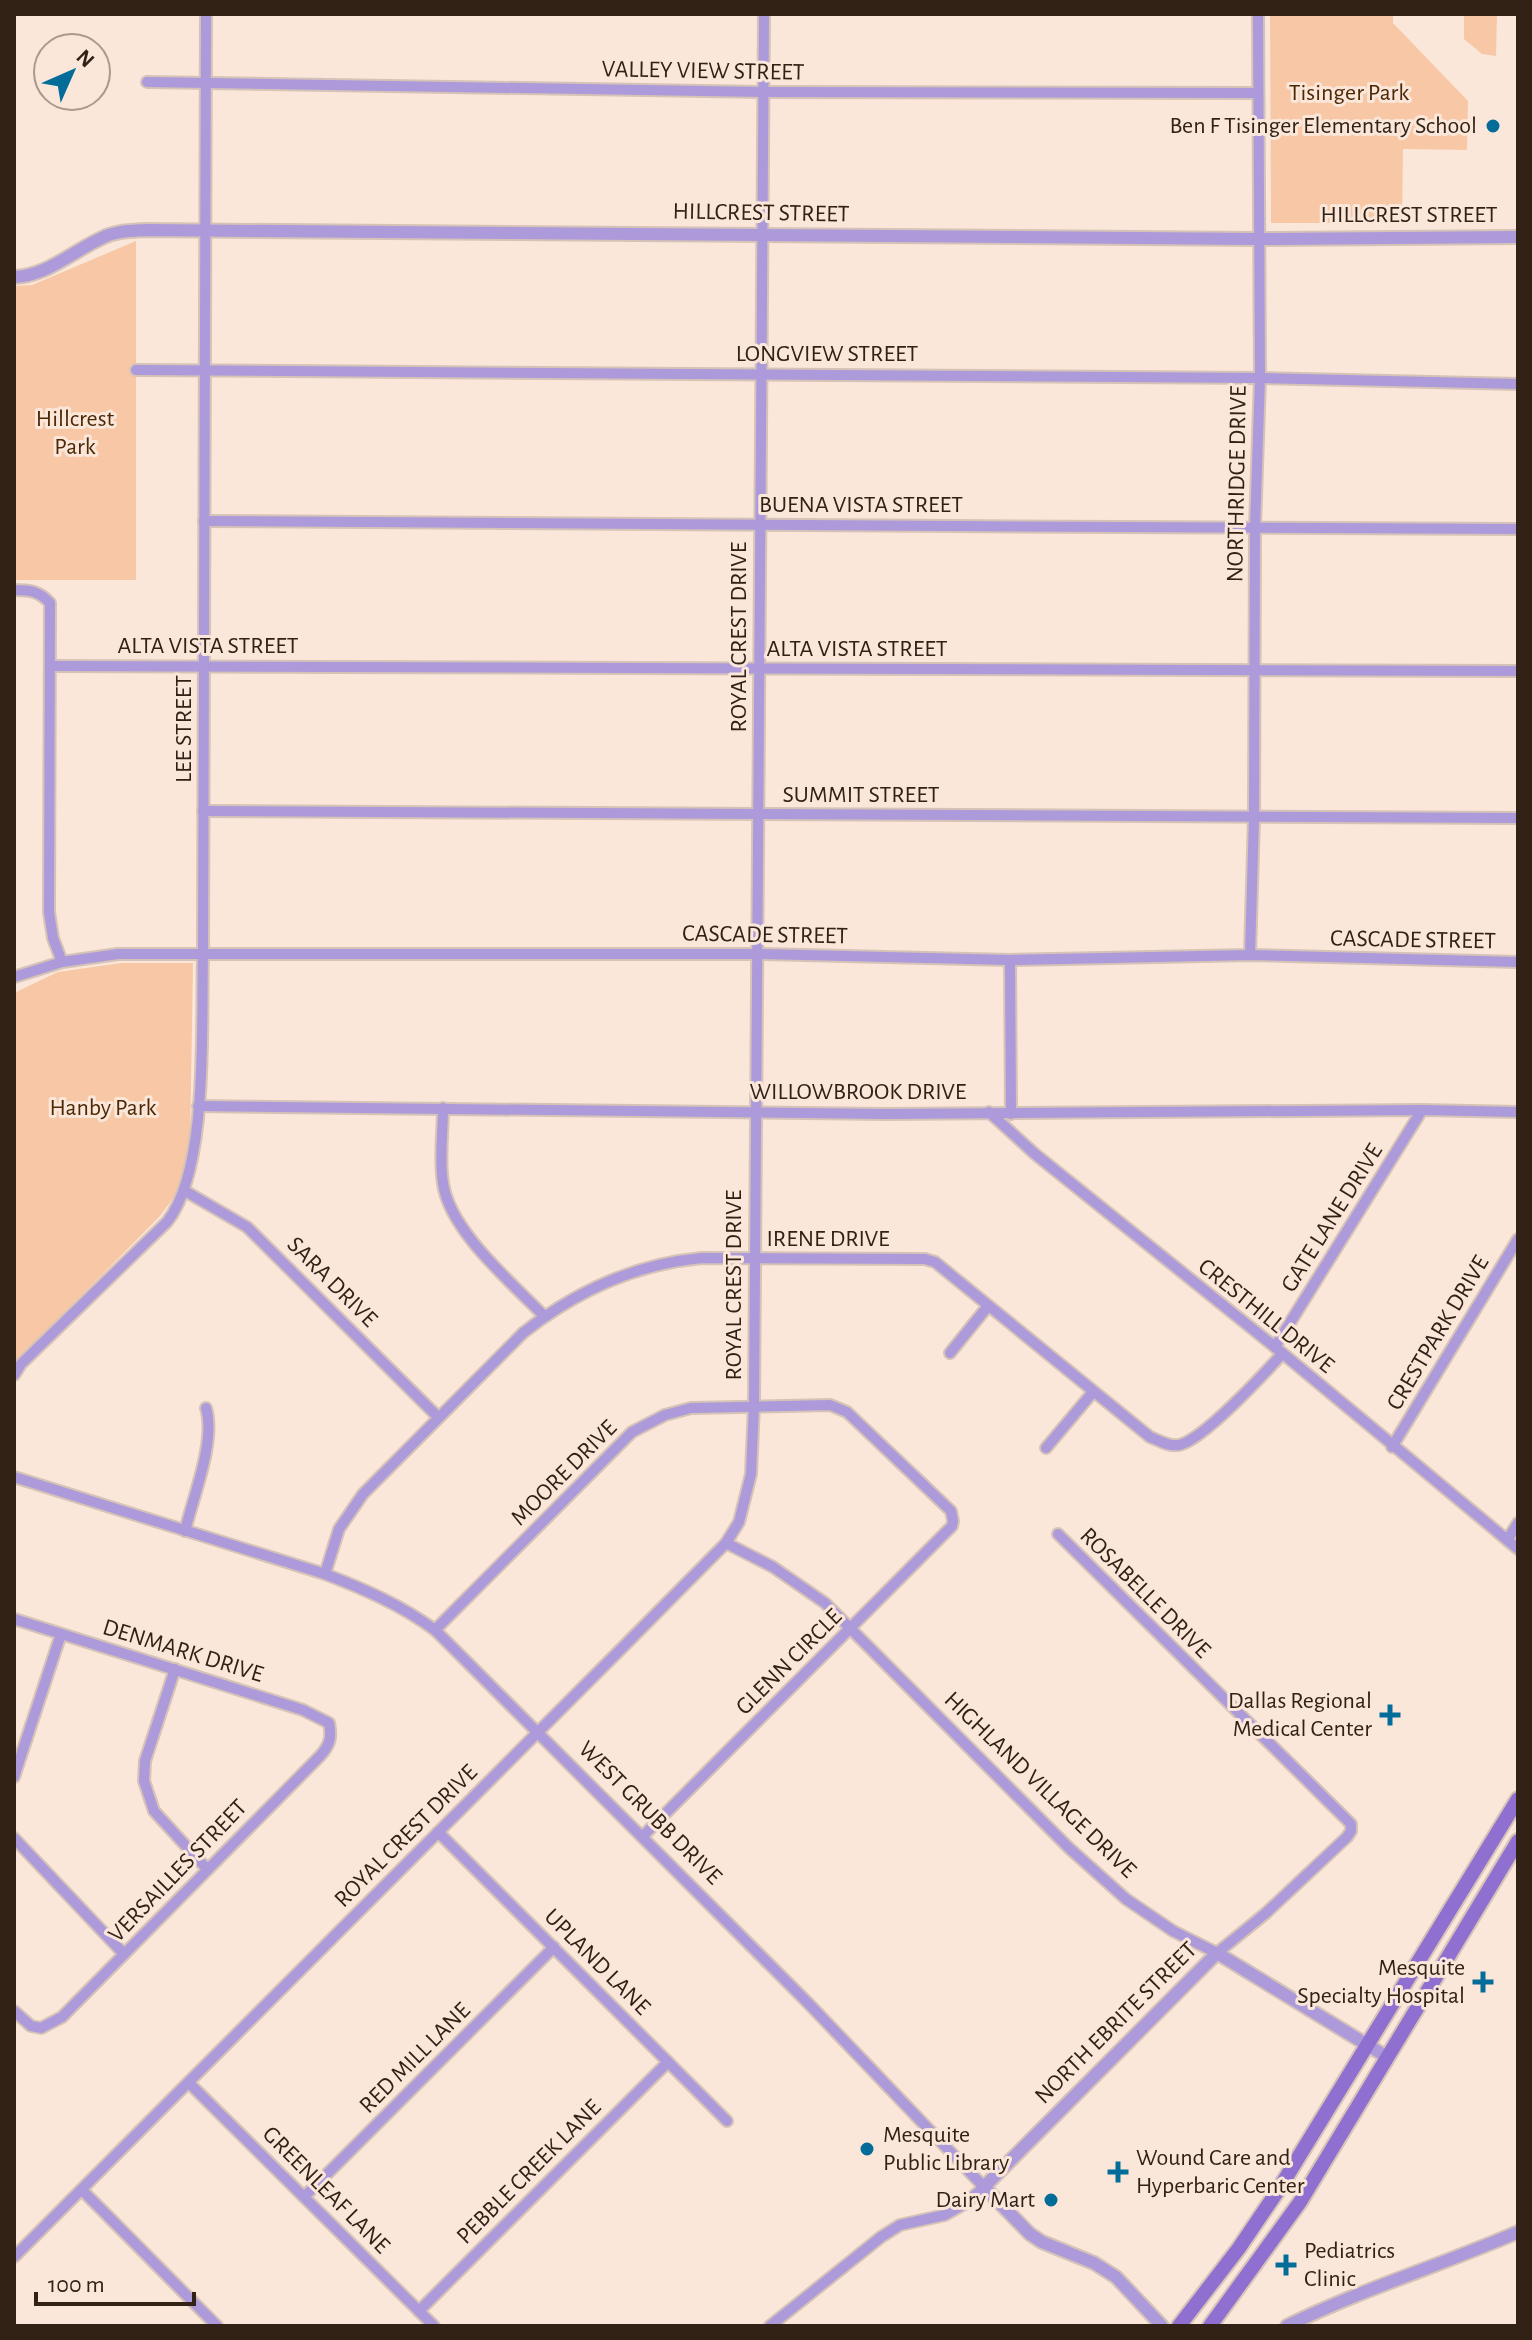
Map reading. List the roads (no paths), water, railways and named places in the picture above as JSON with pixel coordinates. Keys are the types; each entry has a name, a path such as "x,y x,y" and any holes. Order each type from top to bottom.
{"main road":[{"path":"1179,2326 1263,2213 1518,1799"},
{"path":"1210,2326 1284,2227 1518,1841"},
{"path":"1414,1968 1410,1990 1418,2006"},
{"path":"1322,2167 1309,2154 1324,2130 1327,2112"},
{"path":"1263,2213 1284,2227"},
{"path":"1223,2326 1222,2319 1230,2299"}],"street":[{"name":"LEE STREET","path":"14,1375 21,1364 177,1210 193,1159 203,955 206,14"},
{"name":"ROYAL CREST DRIVE","path":"14,2257 726,1543 739,1522 751,1474 754,1405 764,14"},
{"name":"NORTHRIDGE DRIVE","path":"1250,955 1255,527 1260,378 1258,14"},
{"name":"VALLEY VIEW STREET","path":"147,82 763,92 1257,93"},
{"name":"HILLCREST STREET","path":"14,277 33,274 117,233 207,229 762,236 1518,237"},
{"name":"LONGVIEW STREET","path":"136,370 1260,378 1518,384"},
{"name":"BUENA VISTA STREET","path":"204,521 561,526 760,524 1518,529"},
{"path":"14,590 41,594 50,603 49,912 53,938 62,962"},
{"name":"ALTA VISTA STREET","path":"51,666 204,664 1518,671"},
{"name":"SUMMIT STREET","path":"203,811 1518,818"},
{"name":"CASCADE STREET","path":"14,977 62,962 118,954 757,954 1010,960 1250,955 1518,962"},
{"path":"1010,960 1011,1114"},
{"name":"WILLOWBROOK DRIVE","path":"198,1106 898,1115 989,1112 1518,1112"},
{"path":"443,1108 442,1182 451,1211 462,1230 544,1316"},
{"name":"GATE LANE DRIVE","path":"1243,1395 1279,1350 1422,1110"},
{"name":"CRESTHILL DRIVE","path":"989,1112 1035,1154 1279,1350 1518,1549"},
{"name":"SARA DRIVE","path":"185,1191 247,1227 438,1417"},
{"name":"CRESTPARK DRIVE","path":"1392,1447 1518,1239"},
{"name":"IRENE DRIVE","path":"325,1574 339,1529 363,1494 523,1333 581,1293 614,1278 669,1261 925,1259 935,1262 1150,1437 1166,1444 1179,1445 1194,1438 1243,1395"},
{"path":"950,1353 988,1306"},
{"path":"1046,1448 1093,1392"},
{"name":"MOORE DRIVE","path":"435,1630 632,1432 665,1415 691,1408 830,1405 856,1417 951,1511"},
{"path":"185,1531 208,1439 210,1419 206,1408"},
{"name":"WEST GRUBB DRIVE","path":"14,1477 325,1574 370,1591 435,1630 808,2003 1030,2234 1094,2263 1116,2277 1162,2326"},
{"name":"GLENN CIRCLE","path":"643,1836 952,1526 951,1511"},
{"path":"1507,1540 1518,1523"},
{"name":"ROSABELLE DRIVE","path":"1058,1534 1225,1701 1345,1815 1351,1824 1351,1831 1333,1850"},
{"name":"HIGHLAND VILLAGE DRIVE","path":"726,1543 773,1567 825,1603 1069,1848 1116,1890 1173,1931 1217,1953 1387,2057"},
{"name":"DENMARK DRIVE","path":"14,1619 303,1710 329,1723 331,1732"},
{"path":"14,1777 61,1634"},
{"path":"175,1669 145,1761 146,1795 154,1811 207,1869"},
{"name":"VERSAILLES STREET","path":"14,2011 31,2026 41,2028 62,2017 320,1756 328,1747 331,1732"},
{"name":"UPLAND LANE","path":"438,1832 727,2121"},
{"path":"14,1838 124,1954"},
{"name":"NORTH EBRITE STREET","path":"770,2326 900,2225 945,2215 966,2203 1217,1953 1266,1913 1333,1850"},
{"name":"RED MILL LANE","path":"304,2197 554,1947"},
{"name":"PEBBLE CREEK LANE","path":"419,2311 668,2062"},
{"name":"GREENLEAF LANE","path":"189,2083 434,2326"},
{"path":"82,2190 217,2326"},
{"path":"1287,2326 1327,2306 1453,2260 1518,2232"}],"place":[{"name":"Ben F Tisinger Elementary School","path":"1493,126"},
{"name":"Dallas Regional Medical Center","path":"1390,1715"},
{"name":"Mesquite Specialty Hospital","path":"1483,1982"},
{"name":"Mesquite Public Library","path":"867,2149"},
{"name":"Wound Care and Hyperbaric Center","path":"1118,2172"},
{"name":"Dairy Mart","path":"1051,2200"},
{"name":"Pediatrics Clinic","path":"1286,2265"}],"park label":[{"name":"Tisinger Park","path":"1349,93"},
{"name":"Hillcrest Park","path":"75,433"},
{"name":"Hanby Park","path":"103,1108"}]}
